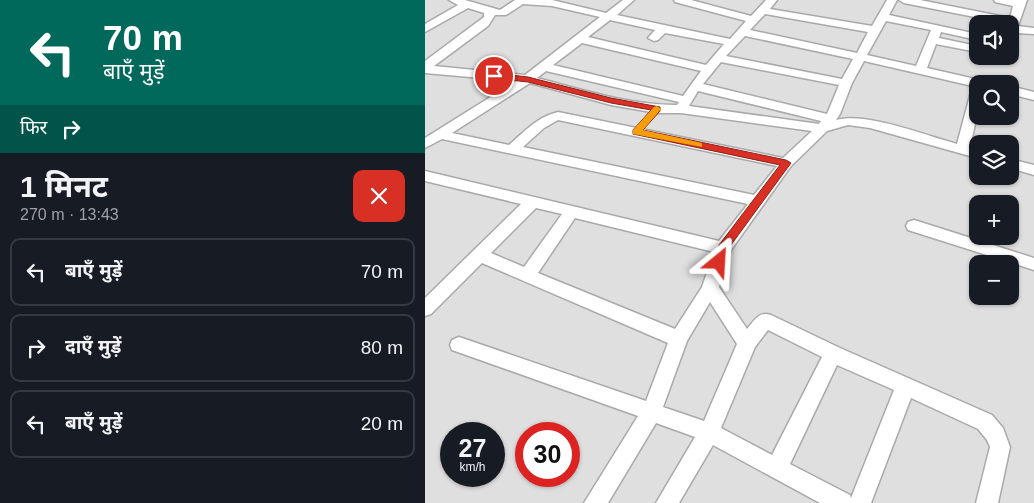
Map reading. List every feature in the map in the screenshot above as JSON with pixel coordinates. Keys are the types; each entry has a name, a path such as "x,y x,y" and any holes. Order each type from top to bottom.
{"street":[{"path":"454,0 502,13 522,1 552,3 663,29 734,43"},
{"path":"425,144 528,80 629,0"},
{"path":"679,0 754,20"},
{"path":"425,68 528,80 601,99 657,109 683,104 718,58 734,43 741,32 764,11 772,0"},
{"path":"595,503 652,411 679,339 710,288 723,248 786,163 829,120 846,83 892,0"},
{"path":"904,0 969,17"},
{"path":"999,0 1021,2 1016,15"},
{"path":"425,28 467,4"},
{"path":"425,68 484,24 489,18 490,11"},
{"path":"764,11 875,30"},
{"path":"882,17 969,34"},
{"path":"920,70 937,28"},
{"path":"654,38 663,29"},
{"path":"1019,29 1034,32"},
{"path":"741,32 920,70 969,83"},
{"path":"581,39 709,69"},
{"path":"932,40 969,47"},
{"path":"718,58 846,83"},
{"path":"544,67 683,104 871,124 969,152"},
{"path":"695,86 829,120"},
{"path":"1019,92 1034,96"},
{"path":"636,132 657,109"},
{"path":"513,150 544,122 551,117 558,116 786,163"},
{"path":"962,150 969,125"},
{"path":"441,134 759,201"},
{"path":"1019,166 1034,170"},
{"path":"425,176 723,248"},
{"path":"425,309 533,202"},
{"path":"527,275 572,211"},
{"path":"914,226 1034,264"},
{"path":"479,255 679,339"},
{"path":"710,288 747,343"},
{"path":"667,503 709,432 747,343 765,320 833,354 906,385 985,422 996,435 1000,447 987,503"},
{"path":"459,344 709,432 842,503"},
{"path":"777,468 833,354"},
{"path":"860,503 906,385"}],"shaded area":[{"path":"425,0 1034,0 1034,503 425,503"}],"slow traffic":[{"path":"657,109 636,132 699,145"}],"route":[{"path":"494,76 528,80 611,101 657,109 636,132 786,163 723,248 719,262"}]}
